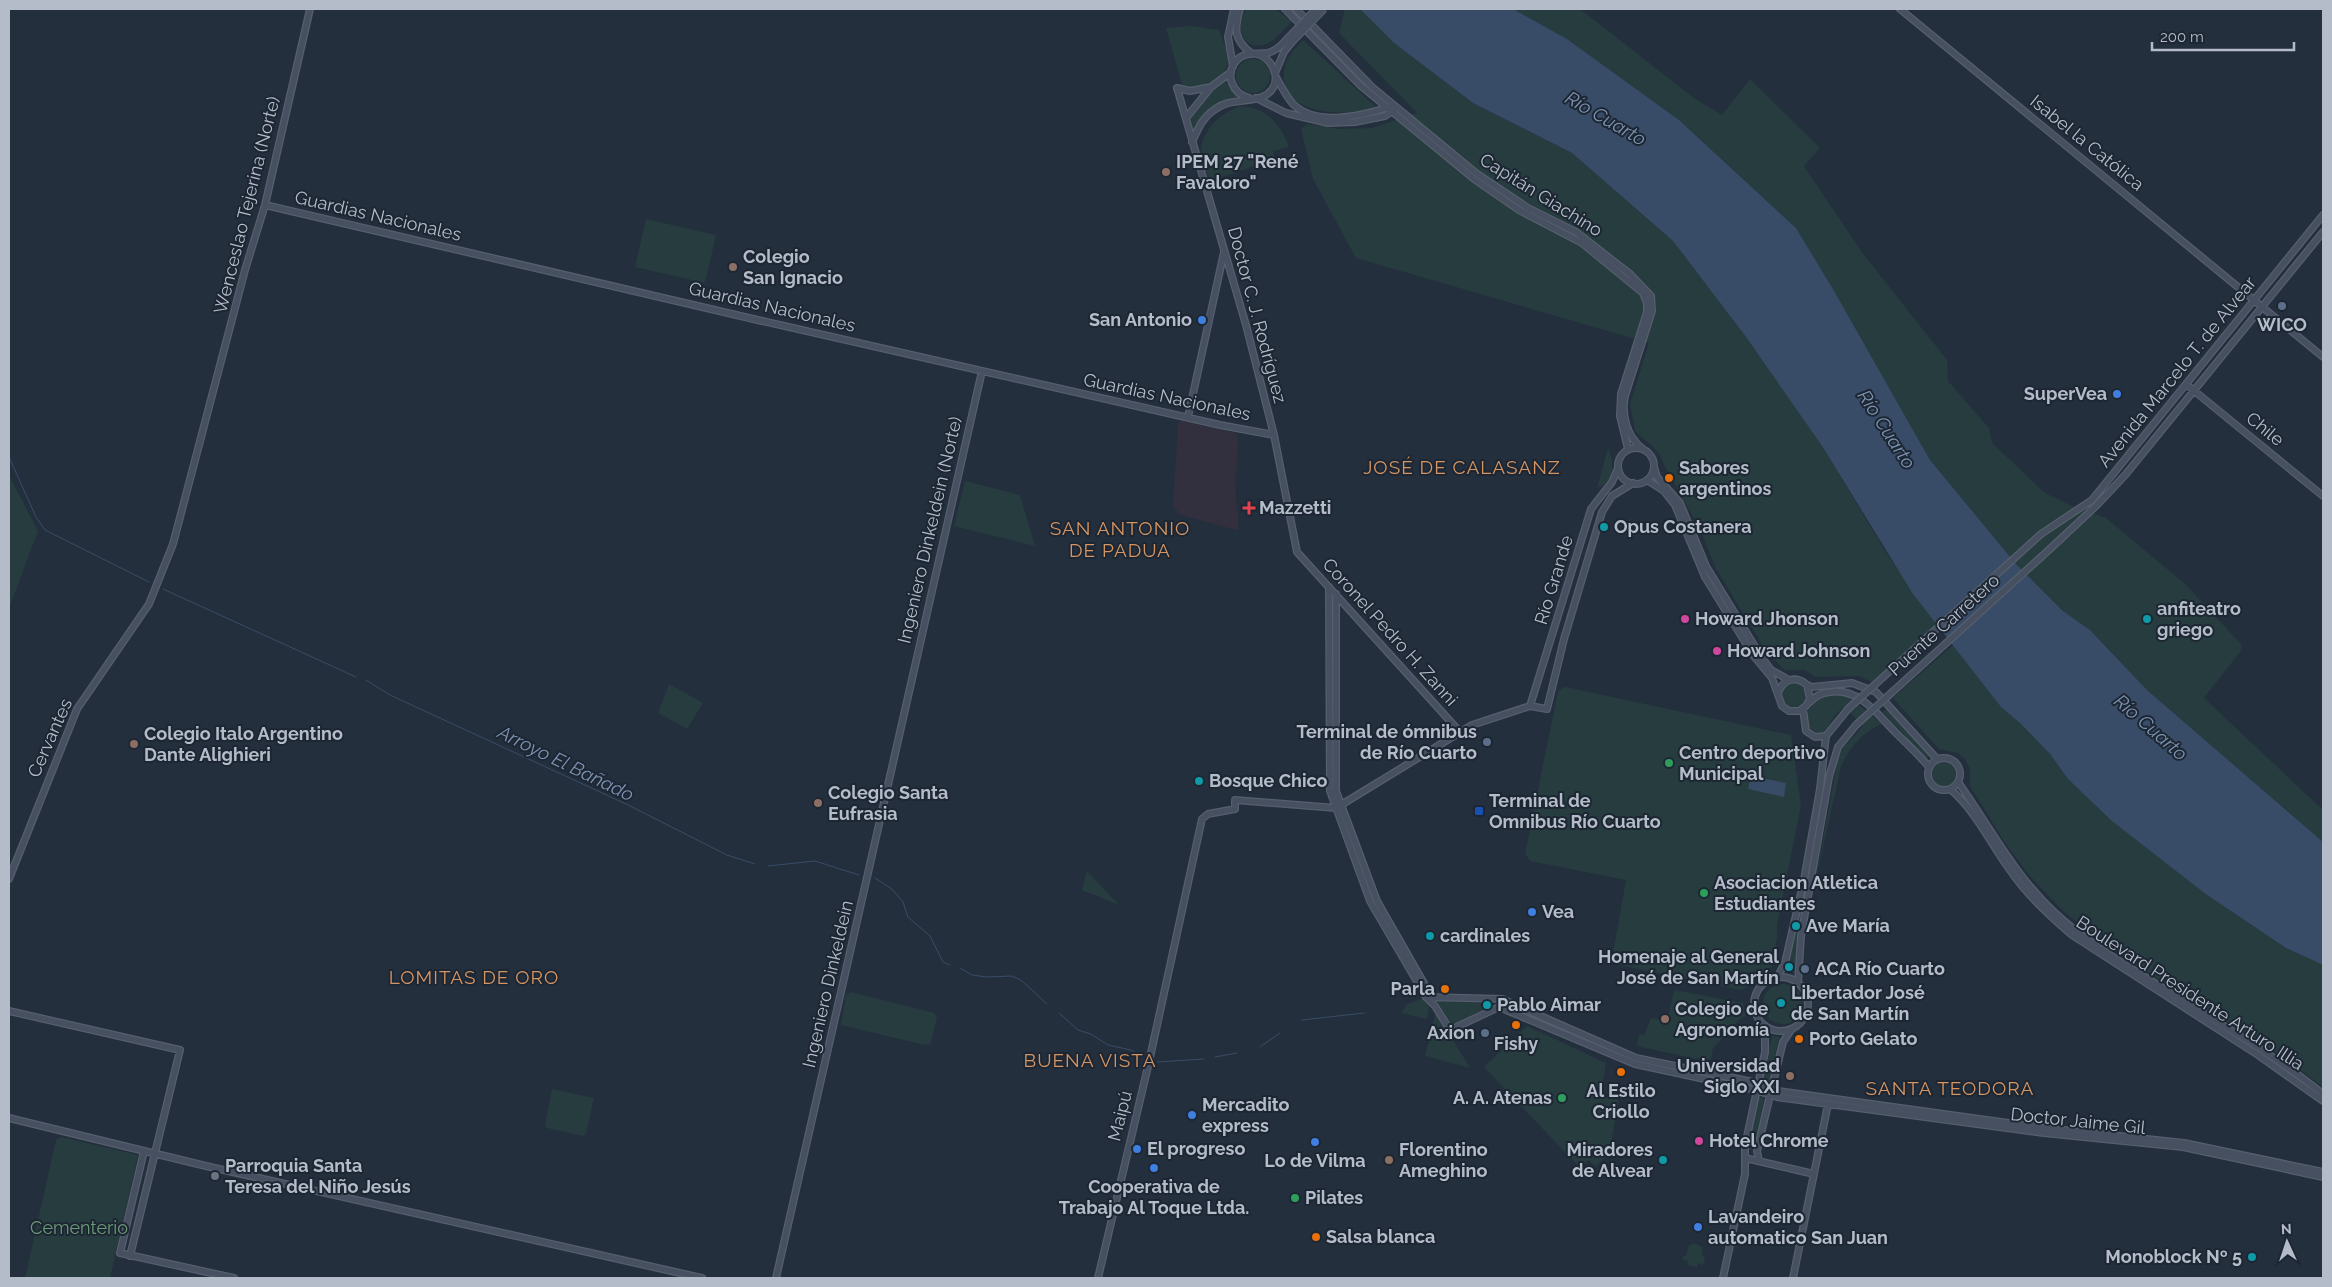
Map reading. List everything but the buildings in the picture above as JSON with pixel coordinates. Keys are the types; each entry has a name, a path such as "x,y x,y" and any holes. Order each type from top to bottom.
{"main road":[{"name":"Wenceslao Tejerina (Norte)","path":"153,593 173,544 210,407 264,205 310,9"},
{"path":"1234,9 1228,37 1233,86 1244,96 1253,98 1286,113 1328,123 1355,122 1385,116 1393,108"},
{"path":"1240,9 1236,28 1237,38 1254,53 1271,61 1292,102 1308,113 1340,118 1361,116 1393,108"},
{"name":"Capitán Giachino","path":"1283,9 1292,15 1361,86 1393,108 1476,173 1528,208 1576,232 1630,274 1648,291 1652,301 1652,311 1624,402 1631,438 1643,449"},
{"name":"Capitán Giachino","path":"1296,9 1408,125 1499,197 1519,210 1582,243 1635,285 1646,299 1645,321 1621,394 1620,416 1628,449"},
{"path":"1192,142 1201,122 1215,109 1226,103 1267,94 1272,89 1289,41 1316,9"},
{"path":"1186,118 1211,87 1232,69 1240,57 1254,53 1269,53 1276,50 1289,41 1324,9"},
{"name":"Isabel la Católica","path":"1900,9 2323,357"},
{"name":"Doctor C. J. Rodríguez","path":"1211,87 1190,91 1177,88 1225,250 1274,435 1297,552"},
{"name":"Guardias Nacionales","path":"264,205 982,371 1274,435"},
{"name":"Avenida Marcelo T. de Alvear","path":"1826,736 1848,709 2041,534 2092,500 2323,215"},
{"name":"Avenida Marcelo T. de Alvear","path":"2051,548 2097,505 2195,392 2323,232"},
{"path":"1188,417 1225,250"},
{"name":"Ingeniero Dinkeldein (Norte)","path":"908,697 982,371"},
{"name":"Chile","path":"2187,385 2323,496"},
{"path":"1929,767 1868,704 1856,696 1840,690 1829,692 1819,694 1803,709 1794,712 1785,709 1779,702 1778,693 1772,678 1753,655 1705,577 1675,505 1664,491 1647,480 1633,483 1623,478 1618,468 1619,458 1628,449 1643,449 1651,455 1656,477 1680,503 1706,566 1771,670 1789,680 1799,680 1812,687 1852,683 1876,692 1937,759"},
{"path":"1647,480 1654,467"},
{"name":"Río Grande","path":"1618,468 1612,482 1591,509 1530,706 1547,709 1564,639 1602,512 1612,496 1633,483"},
{"name":"Puente Carretero","path":"1798,982 1801,936 1829,777 1838,747 1856,725 2051,548"},
{"name":"Coronel Pedro H. Zanni","path":"1297,552 1460,732"},
{"path":"1330,587 1329,783 1370,901 1429,997"},
{"name":"Cervantes","path":"9,879 76,709 141,615 153,593"},
{"path":"1336,594 1335,783 1338,807"},
{"path":"1778,693 1780,687 1789,680"},
{"path":"1807,685 1811,694 1809,703"},
{"name":"Ingeniero Dinkeldein","path":"776,1278 908,697"},
{"path":"1338,807 1472,725 1530,706"},
{"path":"1778,976 1785,963 1804,880 1820,789 1826,736 1815,737 1806,731 1803,709"},
{"path":"1947,758 1956,764 1960,773 1958,782 1950,790 1939,790 1931,785 1927,776 1929,767 1937,759 1947,758"},
{"name":"Boulevard Presidente Arturo Illia","path":"1958,782 2016,869 2041,899 2063,920 2101,950 2261,1050 2323,1094"},
{"name":"Boulevard Presidente Arturo Illia","path":"1950,790 1963,800 1973,813 1996,851 2022,886 2066,930 2120,968 2278,1068 2323,1101"},
{"name":"Maipú","path":"1098,1278 1202,819 1208,814 1236,809 1235,800 1338,807"},
{"path":"1723,1278 1744,1174 1744,1146 1765,1052 1765,1033 1756,1015 1754,997 1763,983 1778,976 1787,977 1798,982 1806,993 1808,1010 1799,1025 1791,1030 1783,1042 1757,1151 1759,1161"},
{"name":"Doctor Jaime Gil","path":"1429,997 1450,1030 1499,1007 1635,1064 1756,1090 1770,1095 2044,1133 2183,1147 2323,1177"},
{"name":"Doctor Jaime Gil","path":"1429,997 1502,999 1636,1058 1758,1083 1778,1091 2045,1128 2184,1142 2323,1172"},
{"path":"9,1011 180,1050 130,1256"},
{"path":"1761,1022 1774,1030 1791,1030"},
{"path":"1794,1278 1828,1104"},
{"path":"9,1118 144,1151 702,1278"},
{"path":"144,1151 120,1253 234,1278"},
{"path":"1745,1158 1814,1174"}],"shaded area":[{"path":"1181,421 1235,433 1238,436 1237,468 1235,474 1238,529 1181,515 1173,506 1178,424"}],"green space":[{"path":"1247,9 1275,9 1292,21 1272,41 1255,46 1244,38 1241,32 1242,17"},
{"path":"1345,9 1360,9 1394,43 1473,103 1572,153 1673,241 1746,337 1822,446 1885,551 1937,625 1872,682 1858,676 1816,677 1805,670 1784,670 1763,646 1716,569 1700,529 1662,459 1652,446 1635,431 1630,404 1649,343 1356,258 1313,179 1301,129 1307,124 1340,129 1372,128 1417,113 1339,33"},
{"path":"1513,9 1580,9 1694,98 1722,115 1750,79 1820,148 1804,166 1861,251 1947,360 1948,381 1989,428 1992,443 2045,493 2070,505 2106,518 2184,583 2240,643 2242,647 2240,652 2204,698 2323,810 2323,842 2147,690 2090,630 2063,611 2016,564 1930,460 1833,289 1796,228 1679,120 1567,39"},
{"path":"1191,26 1219,30 1226,48 1227,66 1219,78 1213,82 1198,87 1183,88 1166,28"},
{"path":"1303,40 1377,108 1352,112 1322,111 1297,101 1288,92 1284,80 1284,68 1288,58"},
{"path":"1253,59 1265,64 1270,76 1265,88 1253,93 1241,88 1236,76 1241,64"},
{"path":"1225,80 1237,97 1223,102 1205,114 1193,133 1189,120 1204,99"},
{"path":"1240,106 1257,109 1271,118 1281,131 1289,147 1273,151 1275,159 1210,181 1201,155 1202,143 1214,123 1226,113"},
{"path":"646,219 716,235 705,283 635,267"},
{"path":"1608,448 1612,460 1612,471 1607,481 1597,488"},
{"path":"9,475 38,531 9,608"},
{"path":"965,481 1020,495 1035,546 954,526"},
{"path":"1954,644 2001,707 2021,724 2050,754 2068,779 2207,895 2286,948 2323,965 2323,1087 2289,1061 2136,965 2065,913 2028,874 2005,843 1970,786 1970,769 1965,759 1958,753 1939,749 1893,698"},
{"path":"1794,683 1803,686 1806,695 1803,704 1794,707 1785,704 1782,695 1785,686"},
{"path":"669,684 703,703 687,729 658,713"},
{"name":"Centro deportivo Municipal","path":"1565,687 1791,735 1801,805 1777,925 1777,938 1772,967 1753,977 1748,986 1741,990 1615,964 1612,959 1626,880 1530,861 1525,854 1558,691"},
{"path":"1838,694 1849,697 1882,724 1868,731 1857,741 1841,766 1815,884 1837,764 1843,748 1863,726 1844,707 1835,715 1824,733 1817,733 1809,727 1807,713 1813,705 1823,697"},
{"path":"1888,707 1930,755 1926,759 1883,712"},
{"path":"1944,762 1953,765 1956,774 1953,783 1944,786 1935,783 1932,774 1935,765"},
{"path":"1087,871 1119,905 1082,890"},
{"path":"1803,906 1794,973 1786,971"},
{"path":"1787,984 1794,987 1800,993 1803,1004 1802,1012 1794,1021 1787,1024 1779,1024 1772,1021 1764,1012 1763,1000 1766,993 1775,985"},
{"path":"1674,990 1743,1003 1746,1016 1740,1019 1713,1048 1711,1059 1691,1058 1637,1046 1639,1035 1644,1035 1651,1018 1667,1021"},
{"path":"850,992 934,1013 937,1017 931,1043 925,1045 841,1025 846,995"},
{"path":"1426,997 1429,1007 1427,1019 1401,1013 1407,1004"},
{"path":"1437,1001 1494,1004 1452,1025"},
{"path":"1436,1012 1470,1068 1425,1056"},
{"name":"A. A. Atenas","path":"1527,1026 1606,1063 1601,1096 1619,1100 1609,1154 1595,1167 1589,1160 1580,1168 1484,1067"},
{"path":"1772,1036 1779,1037 1769,1083 1762,1080"},
{"path":"552,1089 594,1098 586,1134 583,1136 547,1128 545,1125"},
{"path":"1758,1096 1764,1099 1754,1150 1747,1149"},
{"name":"Cementerio","path":"61,1137 138,1155 110,1278 25,1278 56,1140"},
{"path":"1693,1243 1703,1247 1702,1254 1705,1258 1703,1265 1698,1263 1697,1267 1687,1265 1688,1261 1683,1260 1689,1245"}],"water":[{"name":"Río Cuarto","path":"1360,9 1513,9 1567,39 1679,120 1796,228 1833,289 1930,460 2016,564 2063,611 2090,630 2147,690 2323,842 2323,965 2286,948 2207,895 2112,821 2068,779 2050,754 2021,724 2001,707 1913,594 1822,446 1746,337 1673,241 1572,153 1473,103 1394,43"},
{"path":"1751,776 1786,783 1784,797 1748,789"}],"waterway":[{"name":"Arroyo El Bañado","path":"9,457 36,517 45,530 149,582"},
{"name":"Arroyo El Bañado","path":"163,589 356,677"},
{"name":"Arroyo El Bañado","path":"366,680 390,695 626,804 727,855 755,864"},
{"name":"Arroyo El Bañado","path":"768,866 815,861 859,875"},
{"name":"Arroyo El Bañado","path":"875,878 892,889 903,902 908,917 930,936 943,962 950,965"},
{"name":"Arroyo El Bañado","path":"960,968 972,975 987,977 1012,976 1021,980 1047,1004"},
{"name":"Arroyo El Bañado","path":"1059,1013 1078,1030 1091,1034 1108,1045 1131,1050 1141,1056"},
{"name":"Arroyo El Bañado","path":"1302,1020 1364,1013"},
{"name":"Arroyo El Bañado","path":"1260,1047 1280,1033"},
{"name":"Arroyo El Bañado","path":"1215,1057 1237,1053"},
{"name":"Arroyo El Bañado","path":"1158,1062 1204,1059"}],"place":[{"name":"IPEM 27 \"René Favaloro\"","path":"1166,172"},
{"name":"Colegio San Ignacio","path":"733,267"},
{"name":"WICO","path":"2282,306"},
{"name":"San Antonio","path":"1202,320"},
{"name":"SuperVea","path":"2117,394"},
{"name":"Sabores argentinos","path":"1669,478"},
{"name":"Mazzetti","path":"1249,508"},
{"name":"Opus Costanera","path":"1604,527"},
{"name":"Howard Jhonson","path":"1685,619"},
{"name":"anfiteatro griego","path":"2147,619"},
{"name":"Howard Johnson","path":"1717,651"},
{"name":"Terminal de ómnibus de Río Cuarto","path":"1487,742"},
{"name":"Colegio Italo Argentino Dante Alighieri","path":"134,744"},
{"name":"Centro deportivo Municipal","path":"1669,763"},
{"name":"Bosque Chico","path":"1199,781"},
{"name":"Colegio Santa Eufrasia","path":"818,803"},
{"name":"Terminal de Omnibus Río Cuarto","path":"1479,811"},
{"name":"Asociacion Atletica Estudiantes","path":"1704,893"},
{"name":"Vea","path":"1532,912"},
{"name":"Ave María","path":"1796,926"},
{"name":"cardinales","path":"1430,936"},
{"name":"Homenaje al General José de San Martín","path":"1789,967"},
{"name":"ACA Río Cuarto","path":"1805,969"},
{"name":"Parla","path":"1445,989"},
{"name":"Libertador José de San Martín","path":"1781,1003"},
{"name":"Pablo Aimar","path":"1487,1005"},
{"name":"Colegio de Agronomía","path":"1665,1019"},
{"name":"Fishy","path":"1516,1025"},
{"name":"Axion","path":"1485,1033"},
{"name":"Porto Gelato","path":"1799,1039"},
{"name":"Al Estilo Criollo","path":"1621,1072"},
{"name":"Universidad Siglo XXI","path":"1790,1076"},
{"name":"A. A. Atenas","path":"1562,1098"},
{"name":"Mercadito express","path":"1192,1115"},
{"name":"Hotel Chrome","path":"1699,1141"},
{"name":"Lo de Vilma","path":"1315,1142"},
{"name":"El progreso","path":"1137,1149"},
{"name":"Florentino Ameghino","path":"1389,1160"},
{"name":"Miradores de Alvear","path":"1663,1160"},
{"name":"Cooperativa de Trabajo Al Toque Ltda.","path":"1154,1168"},
{"name":"Parroquia Santa Teresa del Niño Jesús","path":"215,1176"},
{"name":"Pilates","path":"1295,1198"},
{"name":"Lavandeiro automatico San Juan","path":"1698,1227"},
{"name":"Salsa blanca","path":"1316,1237"},
{"name":"Monoblock Nº 5","path":"2252,1257"}],"district":[{"name":"JOSÉ DE CALASANZ","path":"1462,467"},
{"name":"SAN ANTONIO DE PADUA","path":"1120,539"},
{"name":"LOMITAS DE ORO","path":"474,977"},
{"name":"BUENA VISTA","path":"1090,1060"},
{"name":"SANTA TEODORA","path":"1950,1088"}]}
